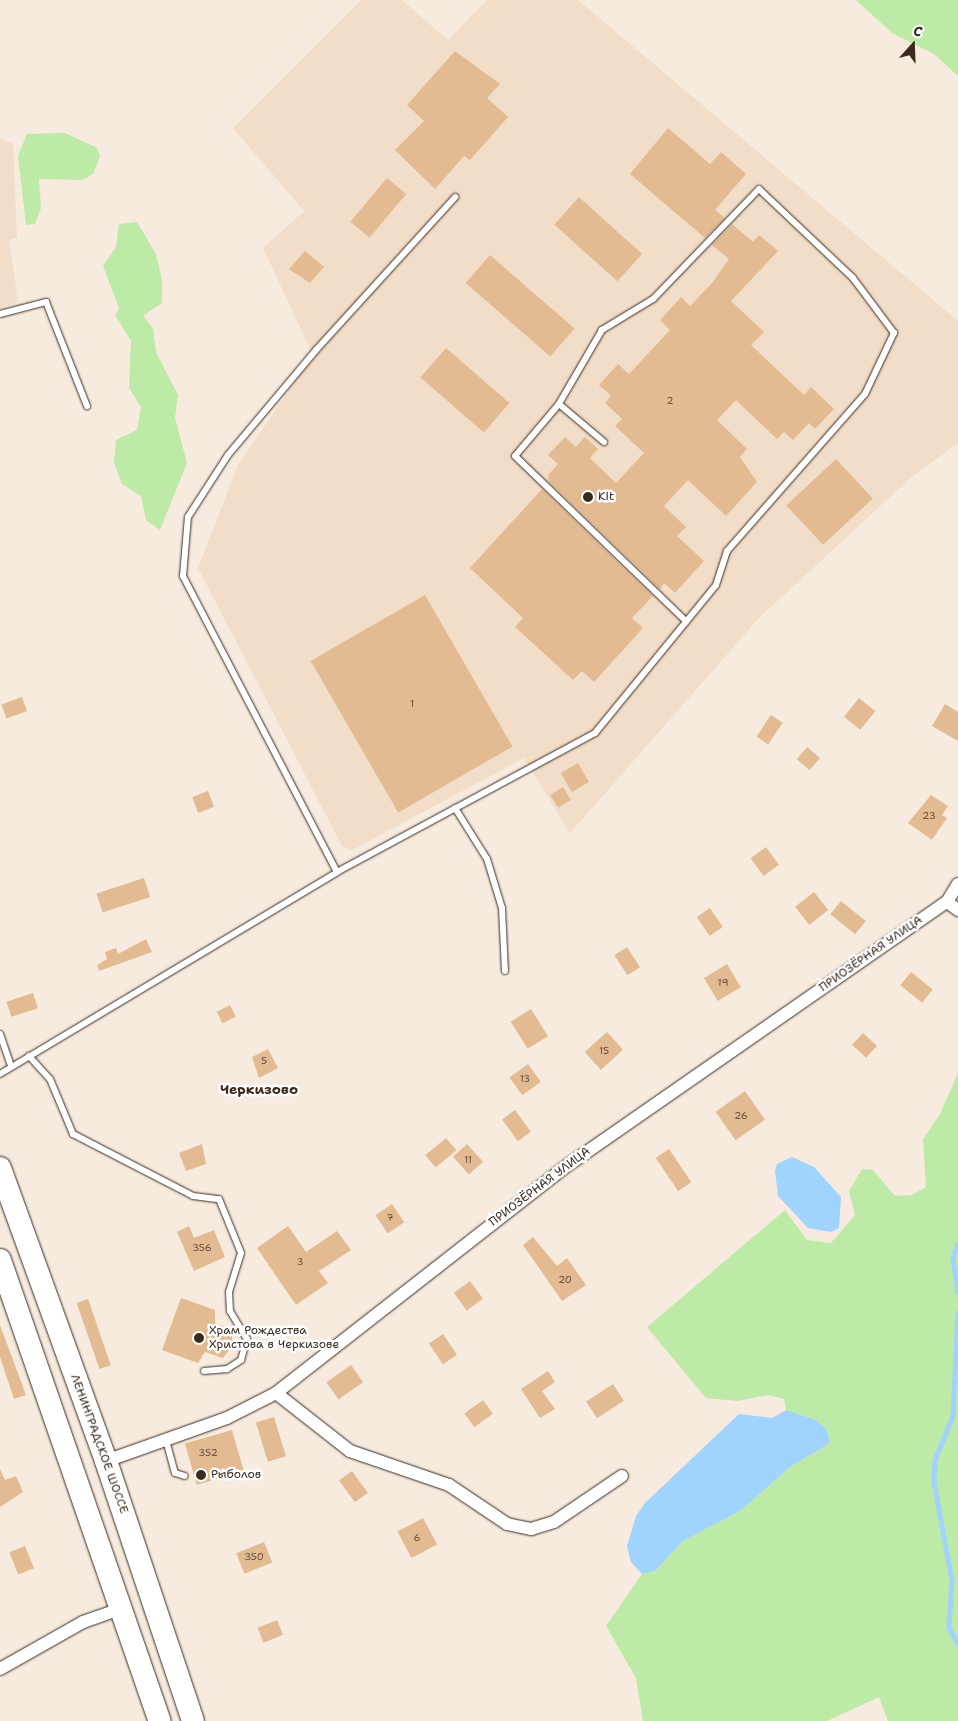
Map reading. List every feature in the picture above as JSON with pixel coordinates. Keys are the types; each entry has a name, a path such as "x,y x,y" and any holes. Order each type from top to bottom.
{"highway":[{"name":"ЛЕНИНГРАДСКОЕ ШОССЕ","path":"0,1168 106,1461 193,1721"},
{"path":"0,1260 123,1608 160,1721"}],"street":[{"name":"ПРИОЗЁРНАЯ УЛИЦА","path":"106,1461 227,1418 276,1393 568,1165 947,902 958,884"},
{"path":"947,902 958,910"},
{"path":"276,1393 350,1451 449,1485 507,1524 531,1529 554,1522 622,1476"},
{"path":"0,1669 83,1622 123,1608"}],"lane":[{"path":"0,1074 337,872 595,733 716,586 726,550 866,394 894,332 852,278 759,189 653,299 602,330 559,404 515,456 686,621"},
{"path":"337,872 183,576 188,517 228,455 297,372 455,196"},
{"path":"0,314 46,302 87,406"},
{"path":"559,404 604,442"},
{"path":"455,808 487,859 502,908 505,971"},
{"path":"0,1034 12,1066"},
{"path":"28,1056 50,1079 73,1134 193,1196 219,1200 241,1253 229,1292 230,1311 247,1339 241,1360 227,1369 204,1371"},
{"path":"166,1440 175,1474 185,1476"}],"shaded area":[{"path":"361,0 402,0 448,40 487,0 578,0 958,321 958,443 914,475 760,617 570,833 524,758 352,850 342,846 198,568 238,465 313,355 263,248 304,211 233,128"},
{"path":"0,139 13,144 17,238 9,240 18,302 0,308"}],"green space":[{"path":"856,0 958,0 958,76 934,54 892,33"},
{"path":"65,133 97,148 100,157 93,174 82,180 39,179 41,208 35,224 26,225 18,156 27,134"},
{"path":"137,222 156,254 162,280 162,303 143,316 153,328 156,352 178,395 175,418 187,463 160,530 146,520 141,496 122,484 114,463 116,440 137,430 141,407 129,388 131,341 115,315 119,308 103,266 116,247 119,224"},
{"path":"958,1073 958,1721 888,1721 879,1697 827,1721 643,1721 636,1678 606,1626 642,1574 655,1571 683,1541 740,1511 790,1467 830,1443 827,1430 816,1420 786,1410 784,1399 768,1395 737,1401 706,1398 647,1327 785,1210 807,1240 831,1243 855,1215 849,1191 862,1169 873,1170 895,1196 912,1195 926,1187 923,1139 940,1114"}],"water":[{"path":"792,1157 814,1167 841,1197 839,1228 831,1232 808,1228 778,1196 775,1171 777,1164"},
{"path":"786,1410 816,1420 827,1430 830,1443 790,1467 740,1511 683,1541 655,1571 642,1574 631,1562 627,1546 636,1516 645,1503 739,1414 772,1418"}],"building":[{"path":"455,51 500,84 487,98 508,117 470,160 464,156 435,189 395,150 424,121 407,105"},
{"path":"668,128 710,164 721,152 746,174 715,210 725,218 705,238 630,174"},
{"path":"387,178 406,194 370,238 350,222"},
{"path":"579,197 642,254 617,281 554,224"},
{"path":"732,224 753,242 759,235 778,251 731,301 764,332 751,345 804,395 811,387 834,409 815,429 809,423 793,440 784,432 777,439 736,400 717,420 747,449 740,457 757,482 726,516 688,480 664,506 686,527 677,536 704,561 675,593 664,583 660,589 549,482 548,475 558,464 548,455 565,437 576,447 585,437 598,449 590,458 616,483 644,453 615,426 622,419 605,403 611,396 599,385 618,364 629,374 670,330 660,320 681,297 690,306 712,283 729,259 712,245"},
{"path":"305,251 324,267 310,283 289,269"},
{"path":"490,255 575,328 550,356 466,283"},
{"path":"446,348 509,403 484,433 420,377"},
{"path":"836,459 873,498 823,545 786,505"},
{"path":"542,489 653,596 632,618 643,628 594,682 582,671 573,680 515,627 523,618 470,568"},
{"path":"425,595 512,747 398,813 311,661"},
{"path":"22,697 27,711 6,719 1,705"},
{"path":"859,698 875,711 860,730 844,717"},
{"path":"945,704 958,712 958,741 932,726"},
{"path":"771,715 783,723 768,744 756,737"},
{"path":"807,747 820,758 810,770 797,759"},
{"path":"578,763 589,782 572,792 561,773"},
{"path":"563,787 571,800 558,808 550,795"},
{"path":"208,791 214,807 198,813 192,797"},
{"path":"931,795 948,806 942,815 947,818 932,840 908,823"},
{"path":"766,847 779,865 764,876 751,858"},
{"path":"144,878 150,897 103,912 96,893"},
{"path":"814,892 828,910 809,925 795,907"},
{"path":"841,901 866,921 855,934 830,914"},
{"path":"710,908 723,927 710,936 697,917"},
{"path":"146,939 152,952 99,971 97,965 107,959 105,952 116,948 118,954"},
{"path":"627,947 640,967 627,975 614,955"},
{"path":"727,964 741,987 718,1001 704,978"},
{"path":"911,972 933,990 922,1003 900,985"},
{"path":"33,993 38,1008 11,1017 6,1002"},
{"path":"230,1005 236,1017 223,1023 217,1012"},
{"path":"531,1009 548,1036 528,1049 511,1022"},
{"path":"607,1032 623,1050 601,1070 585,1052"},
{"path":"863,1033 877,1046 866,1058 852,1045"},
{"path":"268,1049 278,1068 259,1078 252,1057"},
{"path":"528,1064 541,1082 522,1095 509,1078"},
{"path":"745,1091 765,1120 736,1140 716,1112"},
{"path":"515,1110 531,1132 518,1141 502,1119"},
{"path":"446,1138 456,1150 436,1168 425,1155"},
{"path":"202,1144 206,1164 186,1171 179,1153"},
{"path":"467,1144 483,1162 469,1175 453,1157"},
{"path":"669,1149 691,1182 678,1191 656,1158"},
{"path":"392,1204 404,1222 388,1233 375,1215"},
{"path":"189,1226 194,1238 214,1230 225,1257 194,1271 177,1232"},
{"path":"288,1226 306,1252 337,1231 351,1250 319,1271 328,1283 296,1305 257,1248"},
{"path":"533,1237 557,1266 567,1258 586,1285 562,1301 523,1245"},
{"path":"470,1281 483,1299 467,1311 454,1293"},
{"name":"Храм Рождества Христова в Черкизове","path":"181,1298 215,1310 215,1323 232,1330 232,1346 223,1358 205,1352 198,1363 162,1350"},
{"path":"88,1299 111,1365 99,1369 77,1303"},
{"path":"0,1325 26,1395 14,1399 0,1357"},
{"path":"443,1334 457,1355 443,1364 429,1344"},
{"path":"351,1365 363,1382 338,1399 326,1382"},
{"path":"548,1371 555,1382 542,1391 555,1409 540,1418 521,1389"},
{"path":"613,1384 624,1401 597,1418 586,1401"},
{"path":"483,1400 493,1414 474,1427 464,1414"},
{"path":"274,1417 286,1456 268,1462 256,1423"},
{"path":"232,1430 244,1471 197,1485 185,1444"},
{"path":"0,1469 5,1480 16,1476 23,1492 0,1507"},
{"path":"352,1471 368,1493 355,1502 339,1480"},
{"path":"423,1518 437,1544 411,1558 397,1532"},
{"path":"264,1542 272,1562 244,1574 236,1553"},
{"path":"25,1546 34,1568 18,1575 9,1552"},
{"path":"277,1620 283,1635 264,1643 258,1628"}],"waterway":[{"path":"958,1244 953,1258 958,1292"},
{"path":"958,1313 953,1416 935,1460 934,1482 952,1580 949,1627 958,1644"}],"place":[{"name":"Kit","path":"588,497"},
{"name":"Храм Рождества Христова в Черкизове","path":"199,1338"},
{"name":"Рыболов","path":"201,1475"}],"district":[{"name":"Черкизово","path":"259,1089"}]}
